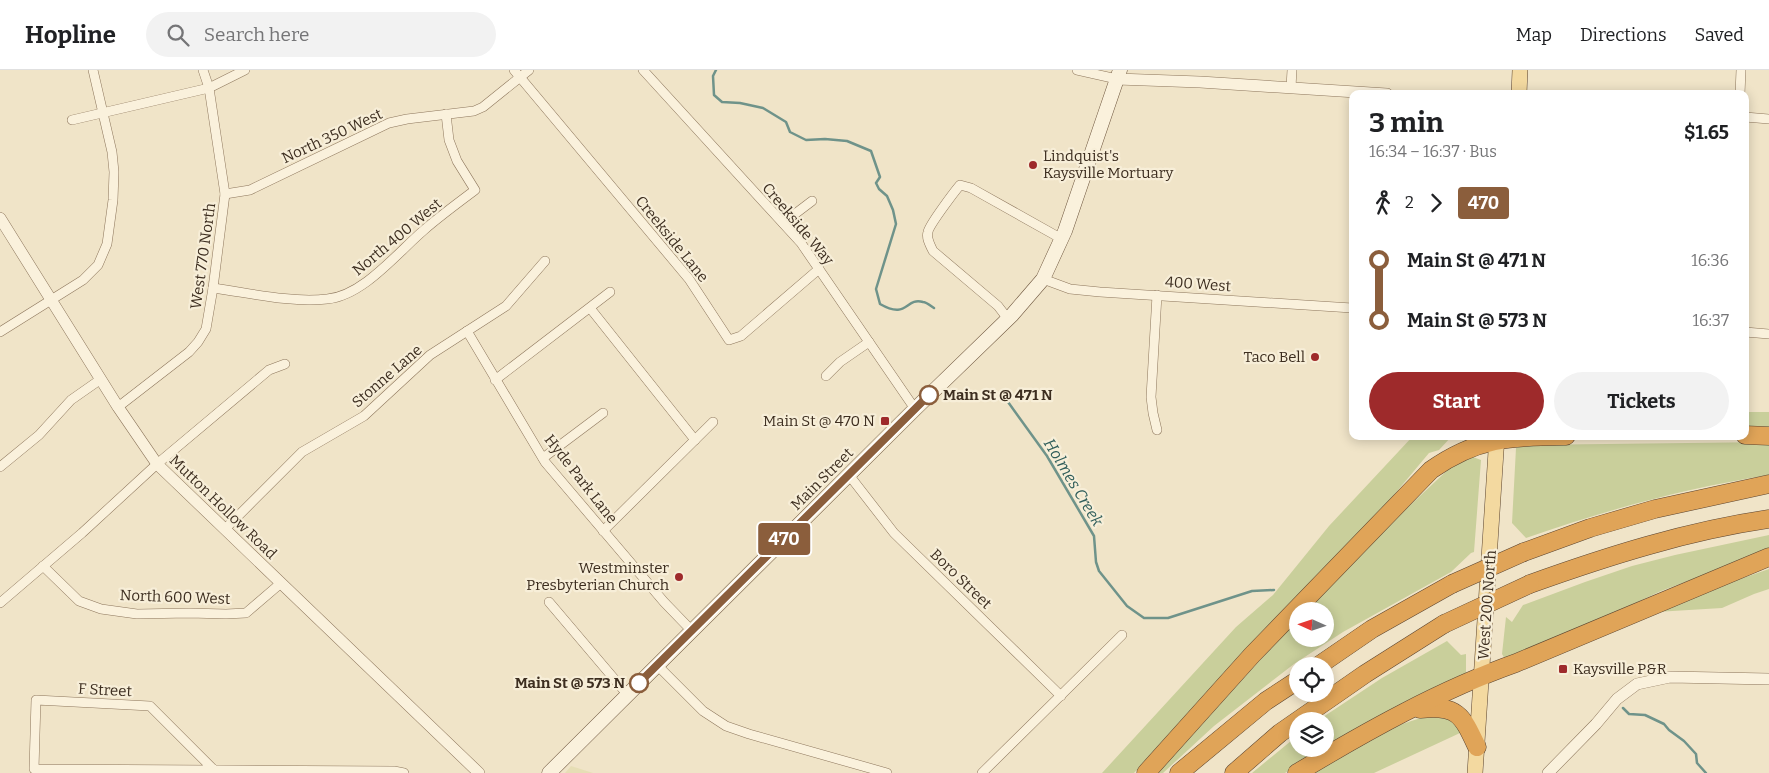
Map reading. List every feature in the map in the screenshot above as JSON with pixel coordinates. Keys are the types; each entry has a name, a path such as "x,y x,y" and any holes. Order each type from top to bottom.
{"highway":[{"path":"1749,436 1769,436"},
{"path":"1146,773 1252,655 1431,470 1457,440"},
{"path":"1431,470 1450,456 1491,440"},
{"path":"1332,657 1372,630 1452,584 1524,552 1590,528 1655,509 1769,484"},
{"path":"1234,773 1280,733 1365,674 1444,624 1530,584 1592,562 1653,543 1769,519"},
{"path":"1297,773 1340,747 1482,675 1516,663 1769,557"},
{"path":"1179,773 1266,701 1289,686"},
{"path":"1409,711 1435,708 1454,712 1466,723 1477,747"}],"main road":[{"path":"1519,90 1520,70"},
{"name":"Main Street","path":"549,773 1008,319 1043,279 1062,239 1118,74"},
{"name":"West 200 North","path":"1475,773 1497,440"}],"street":[{"path":"0,332 83,280 98,264 107,244 113,200 114,172 112,152 93,70"},
{"name":"West 770 North","path":"118,407 189,352 206,329 225,194 209,88 204,70"},
{"path":"72,120 209,88 245,70"},
{"name":"North 350 West","path":"225,194 250,190 389,123 474,111 484,107 517,74 529,70"},
{"name":"Creekside Way","path":"643,70 801,243 915,409"},
{"path":"1077,70 1191,81 1349,91"},
{"path":"1291,87 1292,70"},
{"path":"1740,90 1741,70"},
{"name":"Creekside Lane","path":"517,74 689,279 729,340 741,336 819,269"},
{"name":"North 400 West","path":"213,288 299,299 327,299 348,294 365,283 425,229 475,190 458,161 449,140 446,114"},
{"path":"1749,117 1769,119"},
{"path":"1008,319 998,306 933,251 928,243 928,232 955,192 960,185 970,188 1062,239"},
{"path":"783,223 812,201"},
{"name":"Mutton Hollow Road","path":"0,218 118,407 157,464 479,773"},
{"name":"Stonne Lane","path":"225,530 302,452 364,416 430,356 506,306 545,262"},
{"name":"400 West","path":"1043,279 1070,289 1349,308"},
{"path":"495,380 610,292"},
{"path":"1157,295 1151,397 1157,430"},
{"path":"590,308 696,440"},
{"name":"Hyde Park Lane","path":"467,332 543,458 664,602 692,631"},
{"path":"1749,332 1769,334"},
{"path":"826,376 840,362 869,342"},
{"path":"0,603 119,500 157,464 269,370 285,364"},
{"path":"0,467 38,435 71,400 101,379"},
{"path":"543,458 603,413"},
{"path":"603,531 713,422"},
{"name":"Boro Street","path":"849,475 894,533 1061,696"},
{"name":"North 600 West","path":"43,566 79,601 101,608 137,614 246,613 281,583"},
{"path":"549,602 627,694"},
{"path":"982,773 1122,635"},
{"path":"657,665 703,711 726,726 887,773"},
{"path":"1548,773 1596,724 1617,699 1637,684 1670,677 1769,679"},
{"name":"F Street","path":"59,771 34,769 36,700 150,706 214,770"},
{"path":"59,771 394,771 404,773"}],"shaded area":[{"path":"571,766 593,773 565,773"}],"green space":[{"path":"1749,412 1769,412 1769,431 1749,430"},
{"path":"1409,440 1448,440 1439,450 1429,453 1388,502 1294,602 1289,602 1289,608 1134,773 1102,773 1236,627 1273,595 1329,526"},
{"path":"1769,442 1769,475 1707,486 1646,501 1526,538 1512,523 1516,448 1525,445"},
{"path":"1473,457 1481,460 1474,552 1451,572 1334,638 1334,602 1315,602 1404,511 1454,464"},
{"path":"1769,535 1769,551 1661,591 1505,659 1502,654 1506,617 1512,622 1523,605 1632,566"},
{"path":"1769,569 1769,589 1722,608 1656,612 1714,588"},
{"path":"1289,629 1289,648 1318,648 1305,657 1289,657 1289,668 1214,726 1163,773 1156,773"},
{"path":"1447,641 1461,655 1466,654 1466,677 1334,743 1334,712 1331,712 1382,678"},
{"path":"1442,713 1457,725 1460,733 1374,773 1309,773 1390,729 1407,722"},
{"path":"1289,743 1289,757 1310,757 1285,773 1252,773"}],"waterway":[{"name":"Holmes Creek","path":"716,70 713,76 714,95 722,102 740,103 763,108 786,122 790,132 806,140 847,141 871,151 880,177 876,183 879,189 887,196 896,224 876,289 880,304 896,310 917,301 926,303 934,308"},
{"name":"Holmes Creek","path":"1003,395 1047,456 1094,536 1096,562 1099,571 1127,606 1144,618 1168,618 1252,591 1274,590"},
{"name":"Holmes Creek","path":"1623,708 1629,714 1645,715 1664,724 1696,754 1697,763 1706,773"}],"bus line":[{"name":"470","path":"639,683 929,395"}],"place":[{"name":"Lindquist's Kaysville Mortuary","path":"1033,165"},
{"name":"Taco Bell","path":"1315,357"},
{"name":"Main St @ 471 N","path":"929,395"},
{"name":"Main St @ 470 N","path":"885,421"},
{"name":"Westminster Presbyterian Church","path":"679,577"},
{"name":"Kaysville P&R","path":"1563,669"},
{"name":"Main St @ 573 N","path":"639,683"}]}
